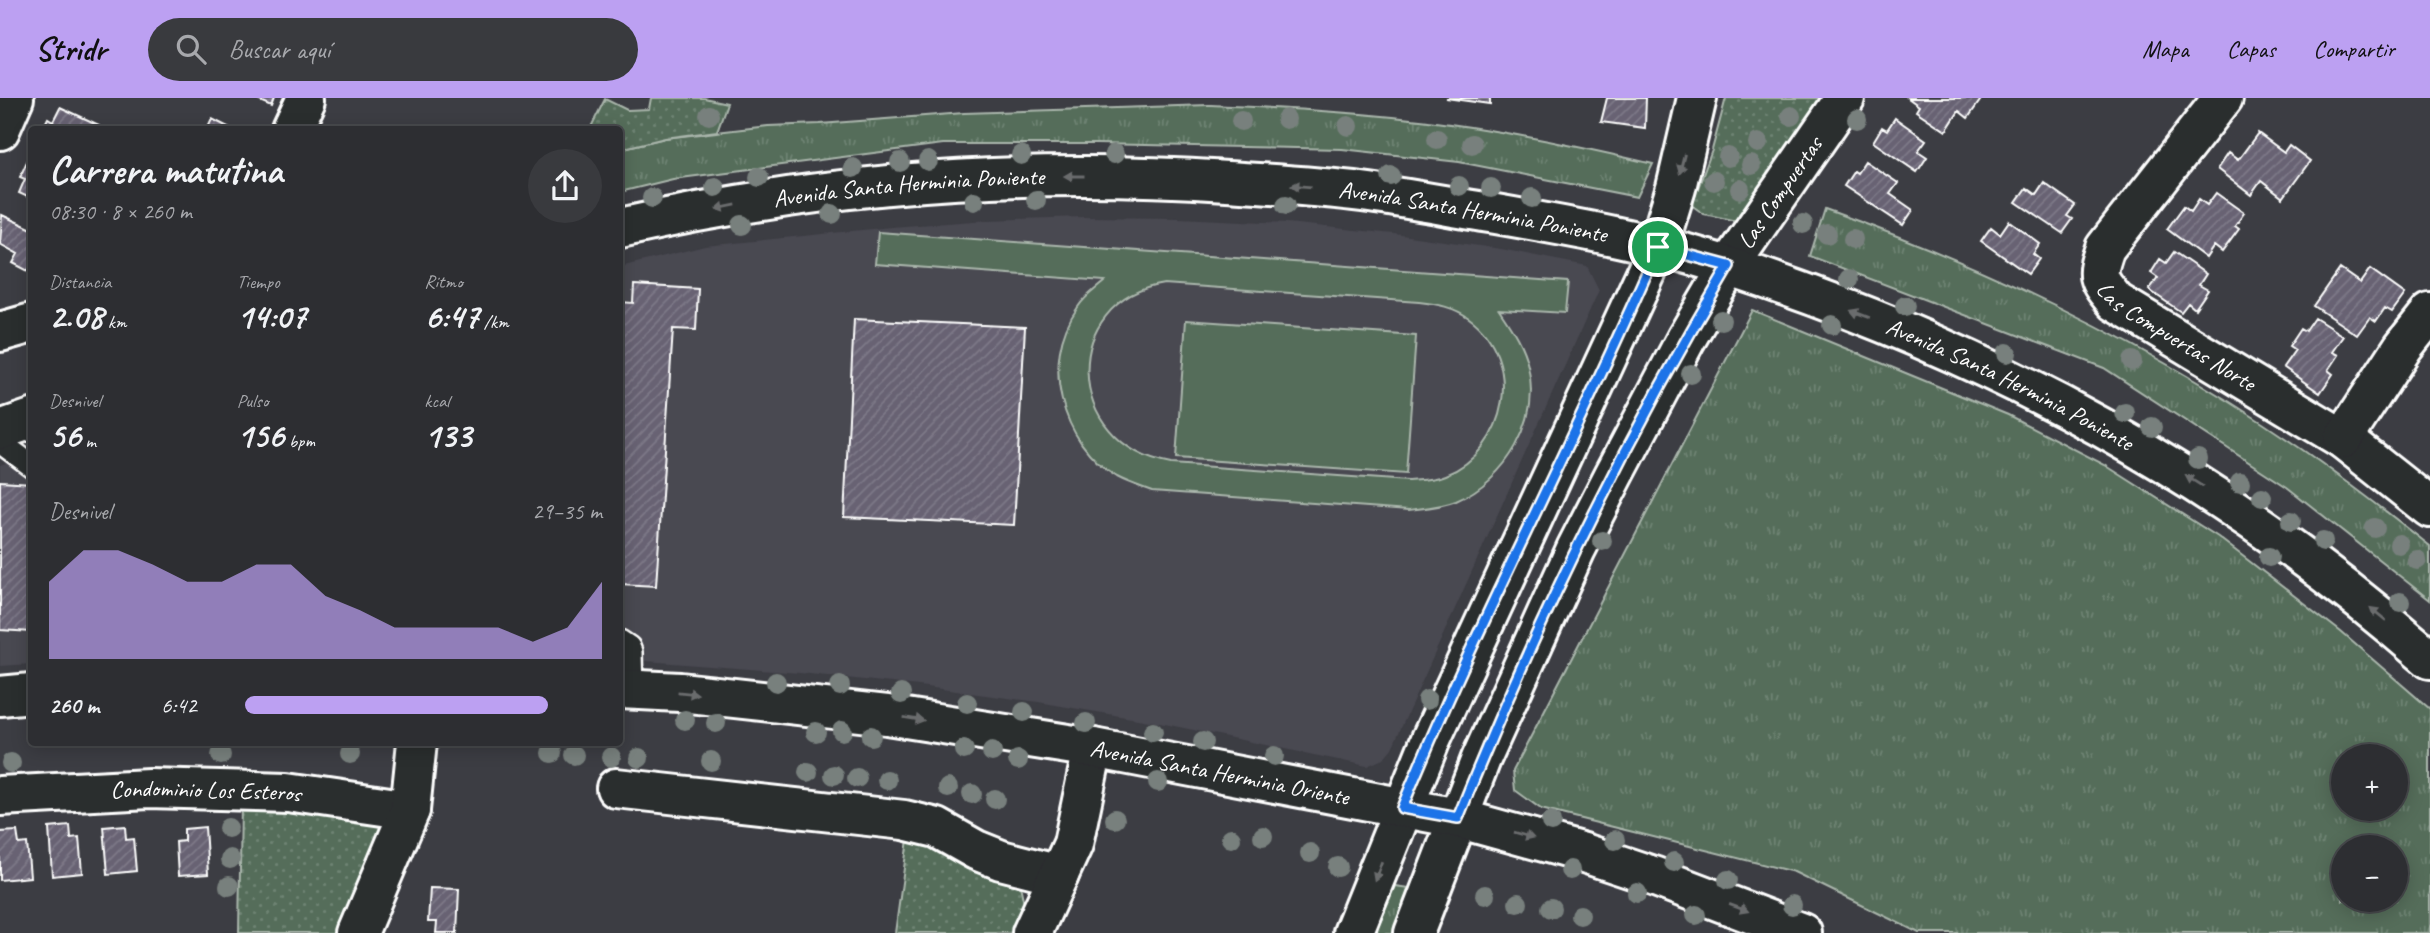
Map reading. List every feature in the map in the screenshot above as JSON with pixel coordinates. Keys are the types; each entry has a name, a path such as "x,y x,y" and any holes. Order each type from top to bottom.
{"street":[{"path":"0,131 14,98"},
{"path":"293,126 306,98"},
{"path":"1353,933 1402,808 1510,567 1628,318 1658,247 1669,214 1697,98"},
{"name":"Las Compuertas","path":"1414,933 1493,733 1576,549 1681,350 1729,266 1845,98"},
{"name":"Las Compuertas Norte","path":"2223,98 2105,248 2097,270 2102,285 2116,302 2343,439 2430,508"},
{"name":"Avenida Santa Herminia Poniente","path":"623,227 751,202 850,188 963,179 1102,176 1195,178 1359,192 1557,225 1658,247 1729,266 1895,327 1977,362 2127,440 2260,524 2323,570 2430,659"},
{"path":"2343,439 2403,347 2430,313"},
{"path":"0,332 28,324"},
{"path":"0,430 28,420"},
{"name":"Avenida Santa Herminia Oriente","path":"626,689 680,692 887,715 1093,748 1458,818 1607,861 1802,933"},
{"path":"0,696 28,693"},
{"path":"358,933 410,810 417,746"},
{"path":"1032,933 1073,844 1093,748"},
{"name":"Condominio Los Esteros","path":"0,796 149,788 274,792 410,810"},
{"path":"616,788 904,820 937,828 976,850 1001,860 1059,875"}],"lane":[{"path":"0,443 28,463"},
{"path":"623,643 631,652 626,689"}],"shaded area":[{"path":"1083,217 1287,223 1501,249 1587,266 1599,290 1392,748 1383,759 1367,766 1155,722 1038,702 919,686 800,673 623,659 623,266 705,246 987,220"},
{"path":"28,456 28,664 0,666 0,465"}],"green space":[{"path":"651,98 704,98 727,103 717,131 665,138 623,148 623,126 592,126 605,99 627,110 649,109"},
{"path":"1726,98 1821,98 1739,220 1704,214 1694,207 1693,202 1712,150"},
{"path":"1209,105 1335,112 1472,127 1653,164 1637,197 1459,162 1342,149 943,144 673,179 623,191 623,148 665,138 768,126 964,113"},
{"path":"1825,209 1948,257 2067,311 2183,373 2239,408 2329,469 2430,546 2430,600 2287,487 2104,368 1810,256"},
{"path":"878,232 1568,282 1565,313 1499,309 1523,350 1531,387 1524,427 1505,463 1491,478 1456,501 1409,510 1152,491 1121,479 1098,462 1082,444 1070,423 1058,376 1066,329 1081,303 1105,281 875,264","holes":["1164,284 1419,302 1445,307 1469,318 1487,336 1498,356 1503,379 1502,403 1495,426 1483,446 1466,463 1440,477 1408,481 1171,464 1135,451 1109,430 1093,402 1088,372 1092,343 1106,316 1130,296"]},
{"path":"1752,310 2008,415 2105,465 2218,537 2341,632 2430,709 2430,933 1919,933 1794,872 1541,809 1515,790 1513,771"},
{"path":"1186,320 1416,336 1406,474 1176,458"},
{"path":"241,803 380,820 386,845 344,933 239,933"},
{"path":"909,832 1020,885 1025,909 1023,933 895,933"},
{"path":"1395,886 1409,888 1393,933 1375,933"}],"building":[{"path":"253,98 274,98 271,106"},
{"path":"1446,98 1490,98 1490,104"},
{"path":"1607,98 1646,98 1645,128 1601,122"},
{"path":"1908,98 1982,98 1968,118 1959,111 1946,131 1916,111 1919,106"},
{"path":"60,107 99,125 44,126 48,118 53,121"},
{"path":"1895,118 1926,140 1918,151 1927,157 1917,172 1873,142 1882,127 1887,130"},
{"path":"212,119 226,126 209,126"},
{"path":"2258,133 2284,152 2289,145 2310,161 2283,198 2261,181 2251,195 2217,169 2228,153 2238,160"},
{"path":"28,159 28,197 19,193 25,179 20,177"},
{"path":"1865,161 1898,183 1890,194 1913,210 1903,225 1844,186"},
{"path":"2044,183 2075,205 2067,216 2072,219 2062,233 2016,202 2026,188 2036,195"},
{"path":"2216,193 2244,213 2235,226 2239,229 2222,252 2214,246 2206,258 2167,229 2184,206 2191,211 2199,199 2207,205"},
{"path":"2,215 28,227 28,271 13,263 18,254 0,244"},
{"path":"2009,221 2040,244 2033,254 2039,259 2028,274 1981,241 1991,227 2000,234"},
{"path":"2174,252 2206,274 2199,285 2208,290 2195,309 2188,303 2181,312 2149,290 2158,278 2151,273 2160,259 2166,263"},
{"path":"2340,269 2360,283 2370,269 2405,294 2392,312 2385,308 2376,321 2370,317 2357,335 2314,306"},
{"path":"634,285 698,289 696,330 673,329 656,586 623,584 623,302 633,303"},
{"path":"2315,318 2343,336 2332,352 2338,355 2328,370 2333,374 2320,393 2283,367 2295,350 2289,346 2301,328 2306,331"},
{"path":"854,319 1025,327 1014,525 844,517"},
{"path":"0,481 28,483 28,632 0,630"},
{"path":"125,825 126,838 134,837 137,871 108,874 104,827"},
{"path":"70,826 71,839 79,838 82,873 52,876 49,828"},
{"path":"205,827 208,874 178,876 176,842 184,841 184,829"},
{"path":"17,831 19,844 27,843 30,877 0,880 0,832"},
{"path":"430,888 459,889 457,933 436,933 437,922 428,922"}],"route":[{"path":"1658,247 1729,266 1686,340 1576,549 1481,759 1458,818 1402,808 1510,567 1628,318 1658,247"}]}
